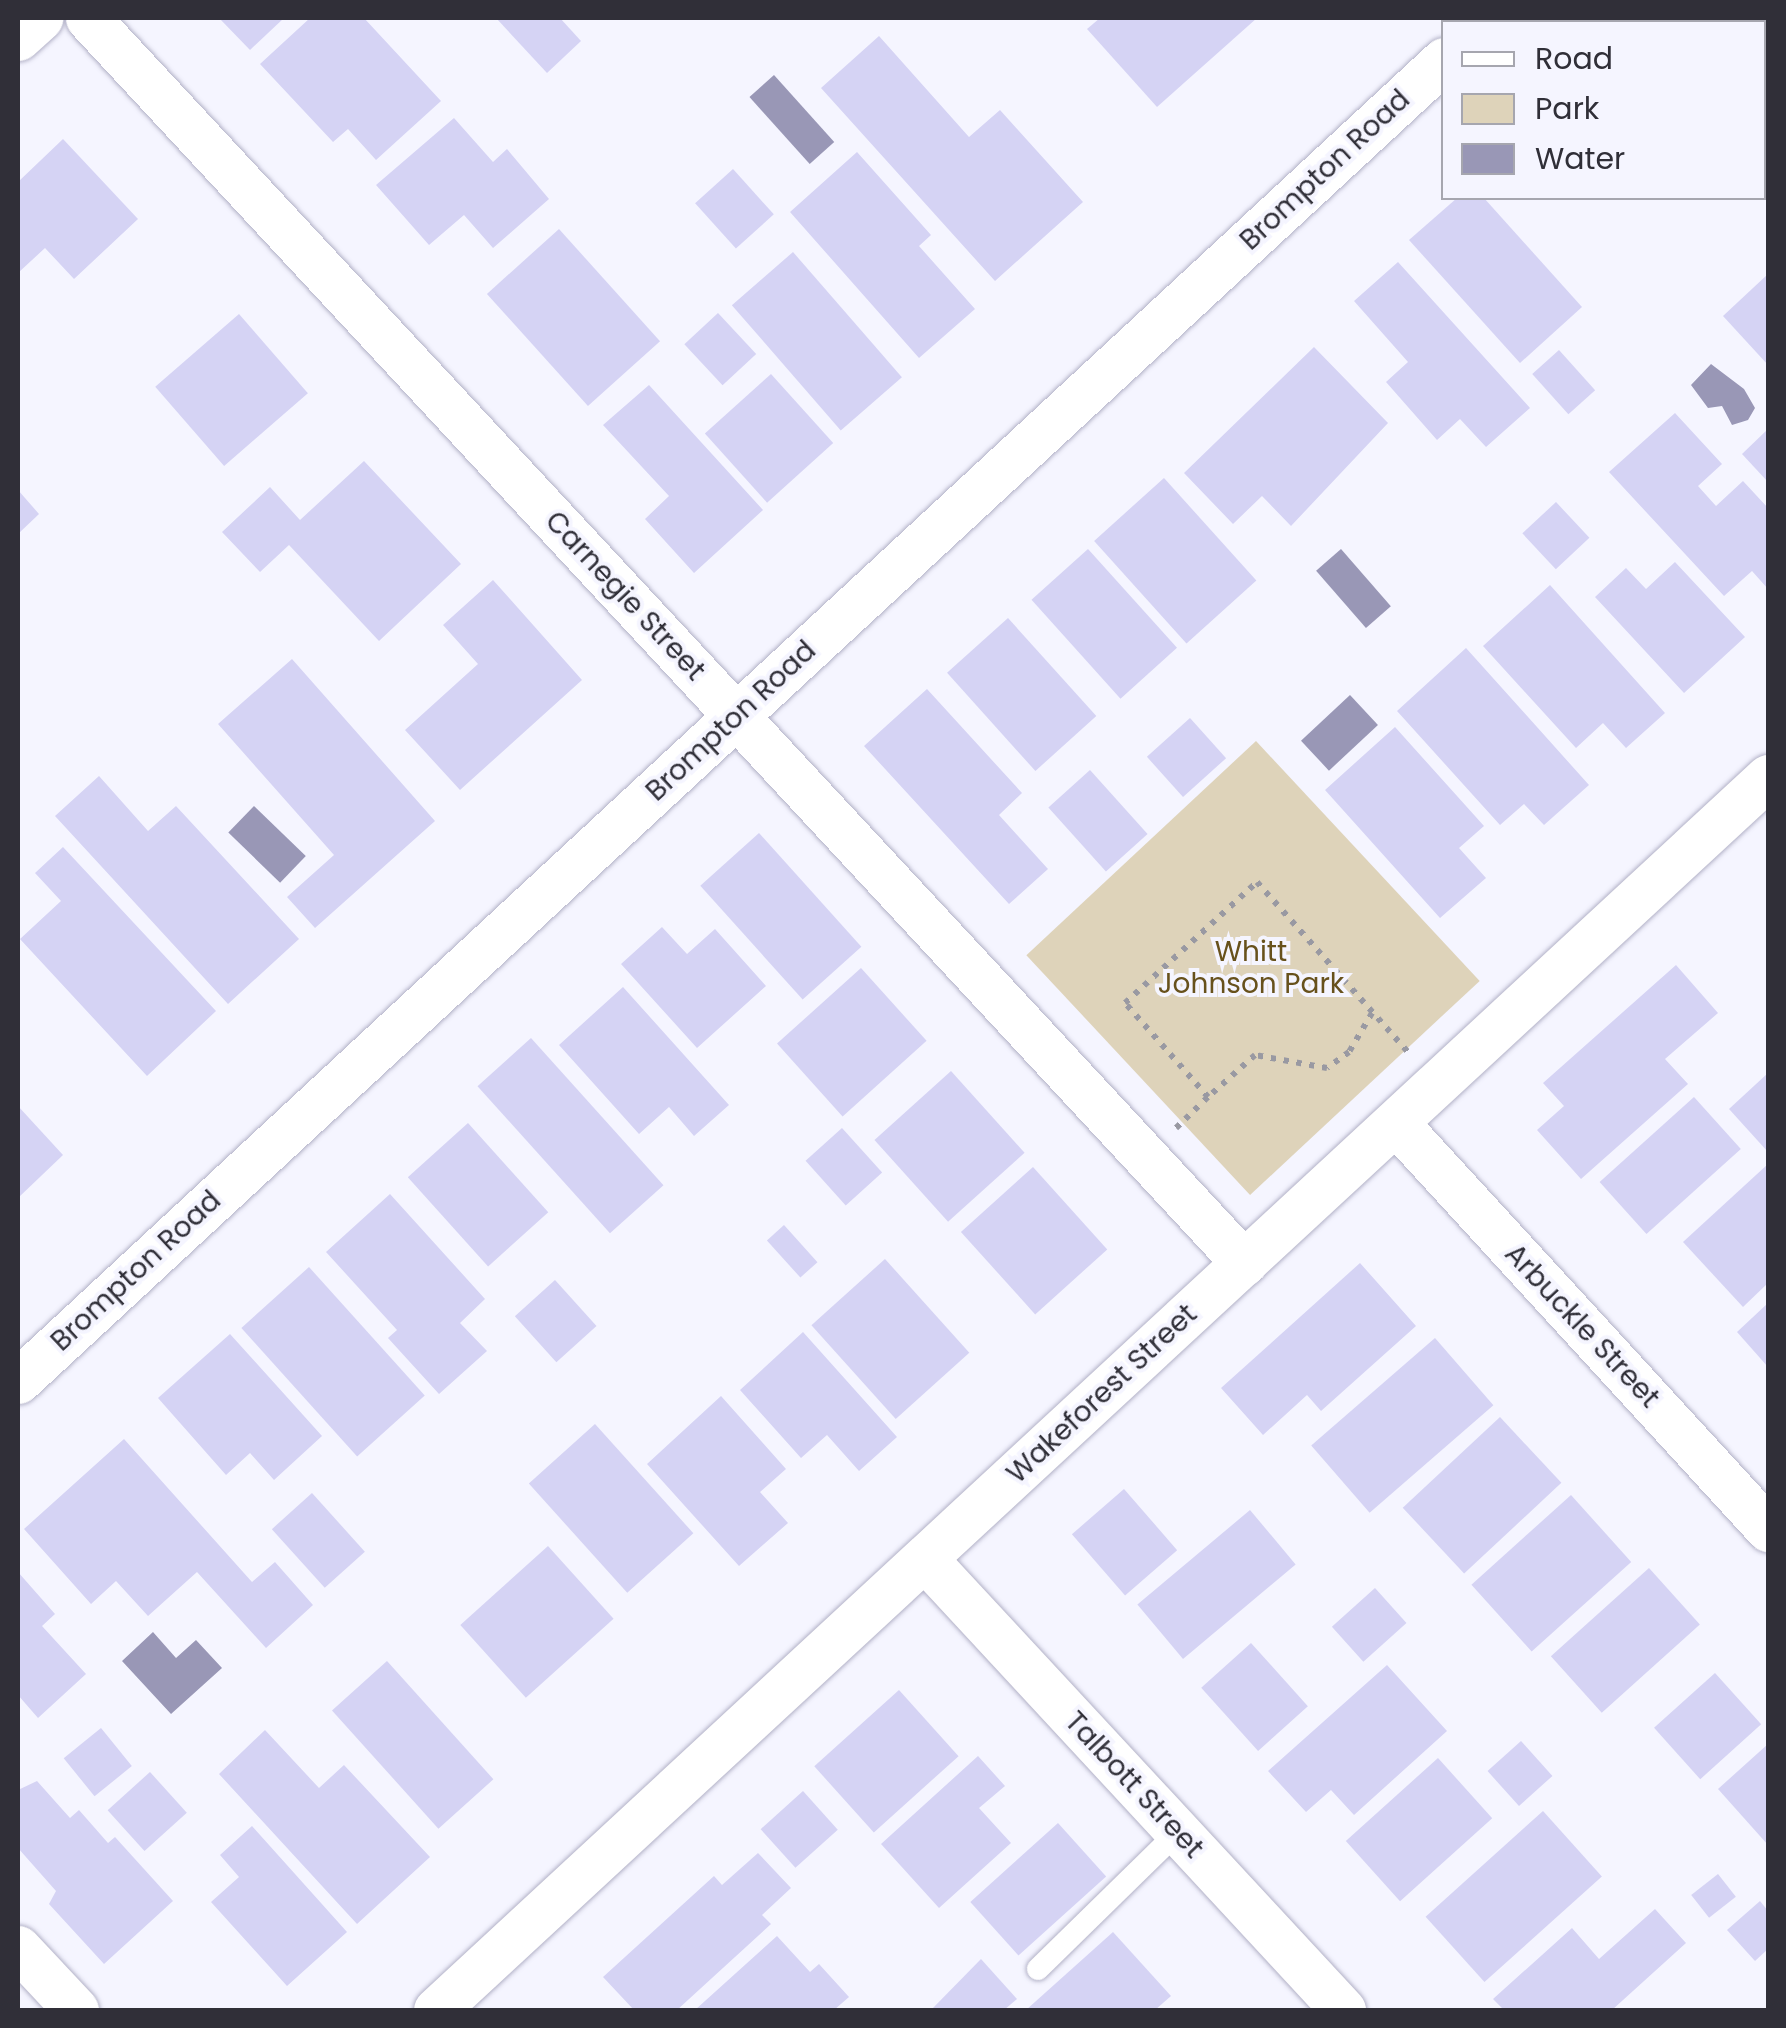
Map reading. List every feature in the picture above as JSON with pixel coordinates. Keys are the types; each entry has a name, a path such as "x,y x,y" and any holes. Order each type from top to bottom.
{"street":[{"path":"18,38 40,18"},
{"name":"Carnegie Street","path":"88,18 1244,1262"},
{"name":"Brompton Road","path":"18,1381 1441,63"},
{"name":"Wakeforest Street","path":"455,2005 924,1559 1768,777"},
{"name":"Arbuckle Street","path":"1396,1123 1768,1529"},
{"name":"Talbott Street","path":"924,1559 1343,2010"},
{"path":"18,1948 76,2010"}],"lane":[{"path":"1038,1969 1178,1832"}],"path":[{"path":"1257,882 1372,1013 1348,1052 1327,1068 1255,1055 1208,1098 1125,1003 1257,882"}],"green space":[{"name":"Whitt Johnson Park","path":"1256,741 1480,981 1250,1195 1026,955"}],"water":[{"path":"774,75 834,142 810,164 749,97"},
{"path":"1711,364 1744,389 1755,408 1748,420 1732,425 1722,406 1708,408 1691,385"},
{"path":"1341,549 1391,606 1366,628 1316,571"},
{"path":"1350,695 1378,725 1329,771 1301,741"},
{"path":"254,806 306,856 280,883 228,833"},
{"path":"153,1632 176,1658 196,1640 222,1668 171,1714 122,1661"}],"building":[{"path":"219,18 284,18 250,50"},
{"path":"310,18 364,18 441,101 376,160 348,129 333,142 260,64"},
{"path":"496,18 560,18 581,41 547,73"},
{"path":"1100,18 1257,18 1157,107 1087,29"},
{"path":"1733,18 1768,18 1768,55 1766,20"},
{"path":"879,36 969,137 1000,110 1083,202 995,281 821,88"},
{"path":"454,118 493,162 507,149 549,199 493,248 464,215 429,245 376,185"},
{"path":"63,139 138,219 74,279 45,248 18,273 18,182"},
{"path":"857,152 931,235 919,246 975,309 919,358 790,212"},
{"path":"733,169 774,214 736,248 695,203"},
{"path":"1455,200 1486,200 1582,307 1520,363 1409,240"},
{"path":"559,229 660,341 588,406 487,294"},
{"path":"793,252 902,377 841,430 732,305"},
{"path":"1398,262 1530,408 1486,447 1460,419 1437,440 1386,382 1408,362 1354,301"},
{"path":"1768,274 1768,365 1723,316"},
{"path":"718,313 756,354 723,385 684,344"},
{"path":"239,314 308,393 224,466 155,387"},
{"path":"1314,347 1388,423 1291,526 1262,496 1233,524 1184,473"},
{"path":"1559,350 1595,390 1568,414 1532,374"},
{"path":"771,374 833,443 767,503 705,434"},
{"path":"649,385 763,510 694,573 645,519 669,496 603,425"},
{"path":"1675,413 1722,464 1698,486 1716,506 1743,481 1768,508 1768,589 1752,571 1724,596 1609,472"},
{"path":"1768,429 1768,482 1742,454"},
{"path":"364,461 461,564 379,641 289,545 260,572 222,532 270,487 300,520"},
{"path":"1164,478 1256,581 1186,643 1094,541"},
{"path":"18,490 39,514 18,534"},
{"path":"1556,502 1589,538 1556,569 1522,533"},
{"path":"1088,549 1177,648 1121,699 1032,600"},
{"path":"1675,562 1745,637 1684,693 1595,597 1626,568 1646,589"},
{"path":"493,580 582,680 460,790 405,730 478,664 443,625"},
{"path":"1550,585 1665,713 1626,748 1603,723 1576,748 1483,646"},
{"path":"1008,618 1096,716 1035,771 947,673"},
{"path":"1466,648 1589,785 1544,825 1524,804 1500,825 1397,711"},
{"path":"292,659 435,821 315,928 287,897 334,855 218,724"},
{"path":"927,689 1022,793 999,815 1048,869 1009,904 864,746"},
{"path":"1190,718 1226,758 1183,797 1147,757"},
{"path":"1395,727 1484,826 1459,848 1486,878 1440,918 1325,790"},
{"path":"1090,770 1148,834 1106,871 1048,807"},
{"path":"99,776 148,831 176,806 299,939 228,1004 55,816"},
{"path":"759,833 861,947 803,1000 700,886"},
{"path":"63,847 216,1011 147,1076 20,939 61,901 35,873"},
{"path":"662,927 687,954 715,929 766,986 697,1048 621,964"},
{"path":"1676,965 1718,1013 1665,1059 1688,1084 1581,1179 1537,1130 1564,1106 1543,1083"},
{"path":"861,968 927,1041 843,1116 777,1044"},
{"path":"623,987 729,1105 694,1136 669,1107 639,1134 559,1045"},
{"path":"531,1038 663,1185 610,1233 477,1086"},
{"path":"951,1071 1025,1153 948,1222 874,1140"},
{"path":"1768,1073 1768,1152 1729,1109"},
{"path":"1694,1097 1741,1149 1646,1234 1600,1182"},
{"path":"18,1106 63,1155 18,1198"},
{"path":"468,1123 548,1212 488,1266 408,1177"},
{"path":"842,1128 882,1173 846,1205 806,1161"},
{"path":"1768,1164 1768,1283 1743,1307 1683,1242"},
{"path":"1033,1167 1107,1249 1035,1314 961,1232"},
{"path":"390,1194 485,1299 460,1323 487,1351 439,1394 388,1338 397,1330 326,1252"},
{"path":"784,1225 817,1262 800,1278 767,1240"},
{"path":"885,1259 969,1353 896,1419 811,1325"},
{"path":"1360,1263 1416,1326 1321,1411 1307,1395 1263,1435 1221,1388"},
{"path":"309,1267 425,1396 357,1456 241,1328"},
{"path":"555,1280 596,1326 556,1362 515,1316"},
{"path":"1768,1303 1768,1367 1737,1332"},
{"path":"803,1332 897,1437 859,1471 827,1435 801,1458 740,1390"},
{"path":"230,1334 322,1436 274,1480 250,1453 226,1475 158,1398"},
{"path":"1435,1338 1493,1405 1370,1513 1311,1446"},
{"path":"721,1396 786,1469 760,1492 788,1523 739,1566 647,1464"},
{"path":"1500,1417 1561,1483 1464,1574 1403,1508"},
{"path":"595,1424 693,1533 627,1593 529,1484"},
{"path":"124,1439 252,1582 275,1562 313,1605 266,1648 197,1572 148,1616 116,1581 91,1604 24,1529"},
{"path":"1124,1489 1177,1550 1125,1595 1072,1534"},
{"path":"312,1493 365,1552 325,1588 272,1529"},
{"path":"1571,1495 1631,1562 1532,1652 1471,1585"},
{"path":"1250,1510 1296,1564 1183,1659 1137,1604"},
{"path":"548,1546 614,1619 526,1698 460,1625"},
{"path":"1649,1568 1700,1624 1602,1713 1551,1656"},
{"path":"18,1572 55,1614 42,1626 86,1674 38,1718 18,1695"},
{"path":"1375,1588 1406,1623 1363,1662 1332,1627"},
{"path":"1251,1643 1308,1706 1258,1751 1201,1688"},
{"path":"387,1661 493,1779 438,1829 332,1711"},
{"path":"1387,1665 1447,1731 1354,1815 1331,1790 1306,1812 1268,1771"},
{"path":"1715,1673 1761,1724 1700,1779 1654,1728"},
{"path":"899,1690 959,1756 874,1832 814,1766"},
{"path":"101,1728 132,1766 95,1796 64,1758"},
{"path":"265,1730 319,1788 344,1765 430,1857 357,1924 219,1774"},
{"path":"1521,1741 1552,1776 1519,1806 1488,1771"},
{"path":"1768,1744 1768,1845 1718,1789"},
{"path":"978,1756 1005,1786 979,1808 1011,1843 939,1908 881,1844"},
{"path":"1438,1758 1492,1818 1400,1901 1346,1841"},
{"path":"150,1772 187,1813 144,1851 108,1810"},
{"path":"37,1781 70,1818 79,1810 108,1843 115,1837 173,1901 104,1964 49,1904 56,1891 18,1848 18,1790"},
{"path":"803,1791 838,1830 795,1868 761,1829"},
{"path":"1543,1811 1602,1876 1484,1982 1426,1917"},
{"path":"1058,1823 1106,1877 1018,1955 970,1902"},
{"path":"252,1826 347,1932 287,1986 211,1902 239,1877 220,1855"},
{"path":"758,1853 791,1888 762,1915 771,1924 677,2010 634,2010 603,1977 714,1876 722,1885"},
{"path":"1718,1874 1736,1897 1709,1918 1691,1895"},
{"path":"1760,1901 1768,1911 1768,1949 1755,1961 1727,1930"},
{"path":"1655,1909 1686,1943 1612,2010 1504,2010 1493,1999 1572,1928 1599,1959"},
{"path":"1113,1932 1171,1996 1155,2010 1026,2010"},
{"path":"777,1936 810,1972 819,1964 849,1997 834,2010 695,2010"},
{"path":"981,1959 1017,1999 1004,2010 931,2010"}]}
